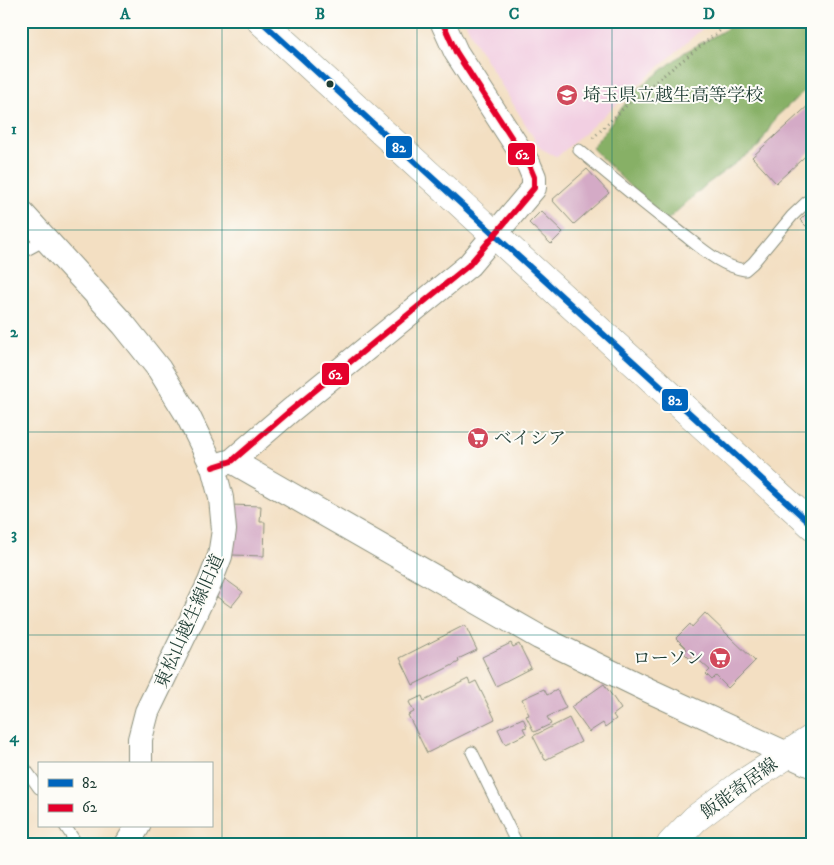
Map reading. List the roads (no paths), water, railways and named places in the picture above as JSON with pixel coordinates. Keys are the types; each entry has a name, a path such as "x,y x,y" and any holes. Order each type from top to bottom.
{"main road":[{"path":"261,21 813,526"},
{"name":"飯能寄居線","path":"671,844 696,819 739,786 813,738"}],"street":[{"path":"442,21 456,52 529,165 534,177 534,188 469,265 223,464 539,637 648,690 813,766"},
{"name":"東松山越生線旧道","path":"21,212 124,325 159,369 188,416 223,464 221,498 224,530 220,556 210,582 147,712 140,738 140,762"},
{"path":"127,844 137,828"}],"lane":[{"path":"579,150 644,204 714,258 733,268 745,270 753,263 792,216 813,196"},
{"path":"21,253 45,240"},
{"path":"472,752 517,844"},
{"path":"21,763 38,787"},
{"path":"66,828 77,844"}],"place":[{"name":"埼玉県立越生高等学校","path":"567,95"},
{"name":"ベイシア","path":"478,438"},
{"name":"ローソン","path":"720,658"}]}
